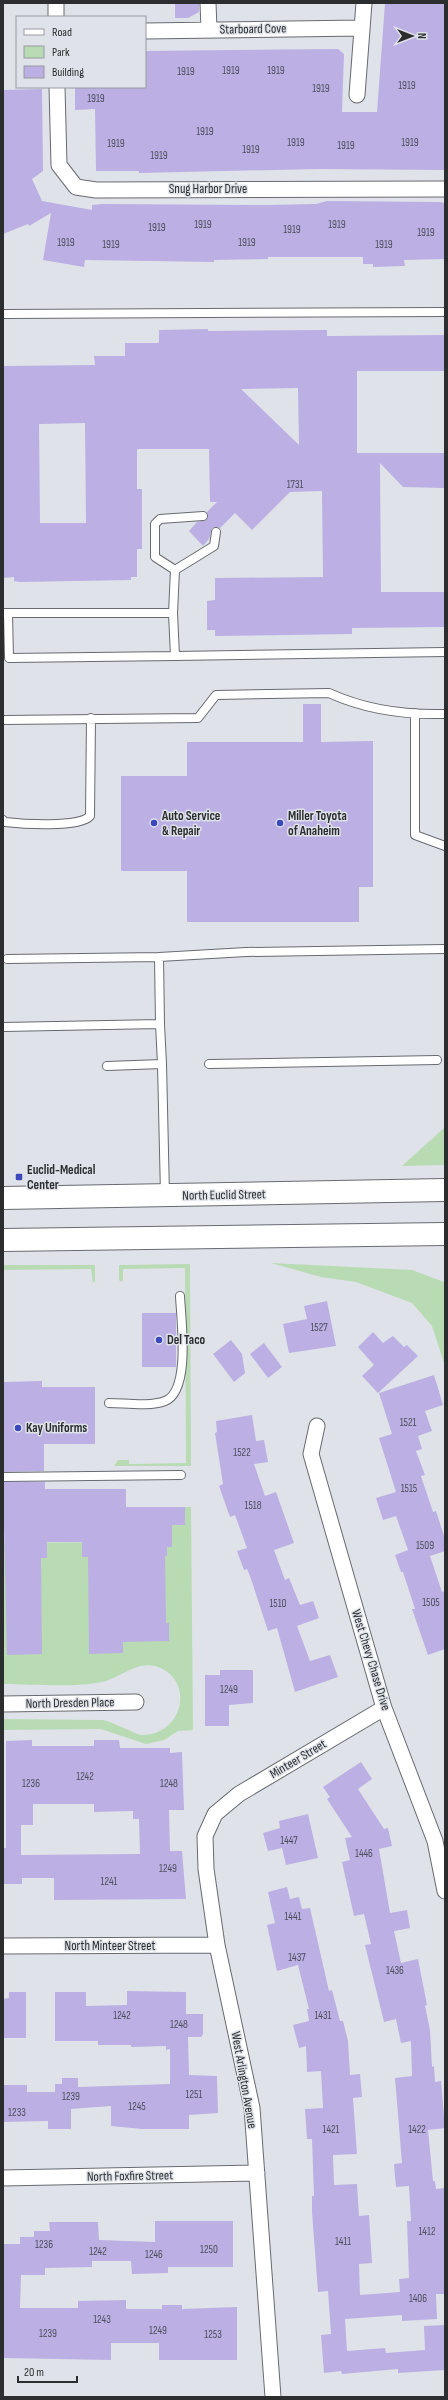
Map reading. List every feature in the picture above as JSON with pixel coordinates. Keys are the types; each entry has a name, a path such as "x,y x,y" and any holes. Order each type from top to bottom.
{"main road":[{"name":"North Euclid Street","path":"3,1198 445,1190"},
{"path":"3,1240 445,1234"}],"street":[{"path":"56,3 56,16"},
{"path":"208,3 209,29"},
{"path":"357,95 364,3"},
{"name":"Starboard Cove","path":"146,31 361,28"},
{"name":"Snug Harbor Drive","path":"57,88 59,165 76,187 96,190 445,189"},
{"name":"West Chevy Chase Drive","path":"317,1426 311,1454 384,1708 434,1841 445,1891"},
{"name":"North Dresden Place","path":"3,1704 136,1702"},
{"name":"Minteer Street","path":"215,1814 239,1794 384,1708"},
{"name":"West Arlington Avenue","path":"215,1814 205,1836 206,1868 217,1945 252,2108 273,2397"},
{"name":"North Minteer Street","path":"3,1946 217,1945"},
{"name":"North Foxfire Street","path":"3,2178 257,2173"}],"lane":[{"path":"3,314 445,312"},
{"path":"175,570 155,557 155,524 160,519 203,516"},
{"path":"175,570 214,546 216,532"},
{"path":"175,570 173,613 175,656"},
{"path":"173,613 6,613 9,658 445,652"},
{"path":"3,720 198,718 216,695 329,693 346,701 389,711 445,714"},
{"path":"415,713 415,835 445,846"},
{"path":"3,820 5,822 21,824 79,822 90,816 91,718"},
{"path":"8,959 159,957 246,952 445,948"},
{"path":"159,957 164,1196"},
{"path":"3,1027 160,1024"},
{"path":"209,1064 437,1060"},
{"path":"107,1066 162,1064"},
{"path":"109,1403 160,1403 172,1397 178,1386 182,1372 180,1296"},
{"path":"3,1477 181,1475"}],"green space":[{"path":"445,1127 445,1165 402,1166"},
{"path":"271,1263 412,1270 444,1282 445,1366 432,1326 412,1303 356,1282 321,1277"},
{"path":"190,1264 191,1466 114,1466 118,1460 129,1460 129,1464 186,1463 185,1268 123,1269 123,1280 121,1282 119,1280 119,1265"},
{"path":"3,1265 95,1265 95,1281 93,1283 91,1269 3,1270"},
{"path":"185,1507 191,1507 193,1730 178,1731 164,1740 146,1744 101,1729 3,1730 3,1719 103,1720 142,1735 156,1733 168,1726 180,1705 180,1693 176,1682 168,1672 155,1666 141,1666 108,1680 90,1684 3,1684 3,1543 126,1542 152,1532 172,1532 172,1525 185,1525"}],"building":[{"path":"175,3 199,3 199,12 188,18 175,18"},
{"path":"385,3 445,4 445,170 317,169 139,173 139,171 96,171 95,109 75,110 75,88 146,88 146,51 338,49 344,54 342,112 377,112"},
{"path":"42,89 43,171 32,179 42,201 92,210 92,205 102,204 268,205 316,204 327,201 439,202 445,203 445,259 404,260 405,266 373,267 373,264 363,264 363,257 268,257 268,259 214,260 214,262 85,260 84,267 43,260 51,213 29,226 28,224 3,234 3,90"},
{"path":"159,330 327,330 327,336 445,335 445,371 357,371 357,453 445,453 445,488 403,487 380,463 381,592 445,592 445,627 352,628 352,634 215,636 215,630 207,630 207,601 215,600 215,578 323,577 322,491 290,492 252,530 235,513 220,528 212,528 209,539 203,546 189,531 197,522 206,520 208,516 207,512 217,502 210,502 209,449 137,449 137,489 142,489 142,549 137,549 137,577 131,577 131,580 20,582 14,581 14,577 3,578 3,366 95,365 94,356 125,356 125,343 159,343","holes":["298,388 299,445 241,389","85,423 86,523 40,523 39,424"]},
{"name":"Miller Toyota of Anaheim","path":"303,704 321,704 321,742 373,741 373,887 359,887 359,922 187,922 187,871 121,871 121,776 187,776 187,742 303,742"},
{"path":"327,1301 336,1346 289,1353 283,1324 307,1319 304,1306"},
{"name":"Del Taco","path":"142,1313 176,1313 176,1367 142,1367"},
{"path":"373,1332 383,1343 393,1336 404,1347 407,1345 418,1356 378,1393 362,1376 374,1365 358,1347"},
{"path":"231,1340 242,1354 245,1373 234,1382 213,1354"},
{"path":"264,1343 282,1367 268,1378 250,1354"},
{"path":"434,1375 443,1405 425,1411 432,1431 418,1436 422,1449 416,1451 425,1475 421,1476 433,1512 436,1511 445,1539 445,1551 430,1556 442,1592 445,1591 445,1649 428,1655 412,1609 415,1609 403,1572 401,1572 395,1555 408,1550 396,1516 383,1520 376,1498 396,1492 379,1438 392,1434 379,1393"},
{"path":"42,1381 42,1387 95,1387 95,1444 44,1444 44,1471 3,1472 3,1382"},
{"path":"252,1415 256,1441 264,1440 268,1462 254,1464 265,1496 276,1492 294,1543 274,1550 285,1580 289,1578 300,1605 313,1601 319,1618 297,1626 310,1661 330,1655 338,1677 295,1692 277,1628 268,1631 250,1576 247,1569 244,1570 237,1551 247,1548 235,1515 230,1517 219,1486 223,1484 215,1433 217,1432 216,1421"},
{"path":"3,1482 45,1482 45,1489 126,1489 126,1507 185,1507 185,1525 172,1525 172,1547 167,1547 167,1556 165,1556 166,1623 169,1623 169,1641 123,1642 123,1653 89,1654 88,1557 82,1557 82,1542 47,1542 47,1558 41,1558 42,1654 7,1655"},
{"path":"220,1670 253,1670 253,1703 229,1705 229,1726 205,1726 205,1675 220,1675"},
{"path":"32,1740 32,1746 94,1746 94,1740 119,1740 120,1748 170,1748 170,1753 182,1752 184,1810 169,1810 170,1851 182,1851 186,1899 54,1900 54,1878 22,1878 22,1884 3,1884 3,1848 6,1848 6,1741","holes":["33,1804 94,1804 94,1812 133,1811 133,1819 139,1819 140,1854 21,1855 21,1825 33,1825"]},
{"path":"361,1762 372,1779 358,1789 384,1829 388,1828 392,1846 379,1849 390,1913 407,1910 410,1928 394,1931 401,1963 418,1959 427,2005 425,2006 430,2030 432,2067 434,2066 435,2082 441,2081 445,2128 428,2130 433,2181 435,2181 436,2189 445,2188 445,2294 436,2294 437,2319 402,2321 402,2315 345,2319 347,2351 385,2348 386,2353 425,2350 424,2326 445,2325 445,2370 398,2373 398,2369 342,2374 341,2371 324,2373 321,2335 331,2334 328,2291 318,2292 312,2212 312,2196 314,2196 312,2139 307,2139 305,2109 323,2108 321,2071 307,2072 306,2046 299,2048 293,2025 309,2021 307,2009 309,2009 298,1965 277,1971 267,1925 275,1923 268,1892 287,1887 290,1899 299,1897 302,1909 310,1908 329,1991 332,1990 340,2021 343,2021 348,2041 350,2075 360,2074 362,2097 353,2098 357,2154 333,2155 334,2185 357,2184 359,2216 369,2215 372,2263 359,2264 360,2295 400,2292 399,2279 409,2278 407,2221 411,2221 409,2186 396,2187 394,2164 402,2163 395,2078 412,2076 411,2041 401,2043 396,2019 384,2022 365,1945 371,1944 364,1914 354,1916 342,1862 350,1860 345,1838 352,1837 327,1799 330,1797 323,1787"},
{"path":"308,1814 318,1858 286,1865 282,1848 268,1851 263,1833 280,1828 279,1821"},
{"path":"127,1991 186,1992 186,2014 203,2014 203,2034 201,2037 188,2037 189,2075 217,2076 218,2113 189,2115 189,2129 142,2129 111,2126 111,2106 71,2109 71,2129 48,2129 48,2121 3,2122 3,2085 27,2085 27,2092 55,2092 55,2084 62,2084 62,2078 78,2078 78,2087 170,2084 170,2049 166,2050 166,2046 131,2047 131,2045 98,2045 98,2041 55,2041 55,1992 86,1992 86,2006 127,2005"},
{"path":"9,1992 26,1992 26,2038 3,2038 3,1999 9,1998"},
{"path":"155,2221 233,2221 233,2267 168,2267 168,2273 132,2274 131,2261 92,2261 92,2267 45,2268 45,2275 21,2275 20,2308 78,2308 78,2301 126,2300 126,2309 162,2309 162,2305 182,2305 182,2309 237,2307 237,2360 159,2360 159,2343 111,2343 111,2360 3,2358 3,2244 20,2244 20,2237 34,2237 34,2231 50,2231 49,2222 98,2222 99,2240 155,2242"}],"place":[{"name":"Auto Service & Repair","path":"154,823"},
{"name":"Miller Toyota of Anaheim","path":"280,823"},
{"name":"Euclid-Medical Center","path":"19,1177"},
{"name":"Del Taco","path":"159,1340"},
{"name":"Kay Uniforms","path":"18,1428"}]}
